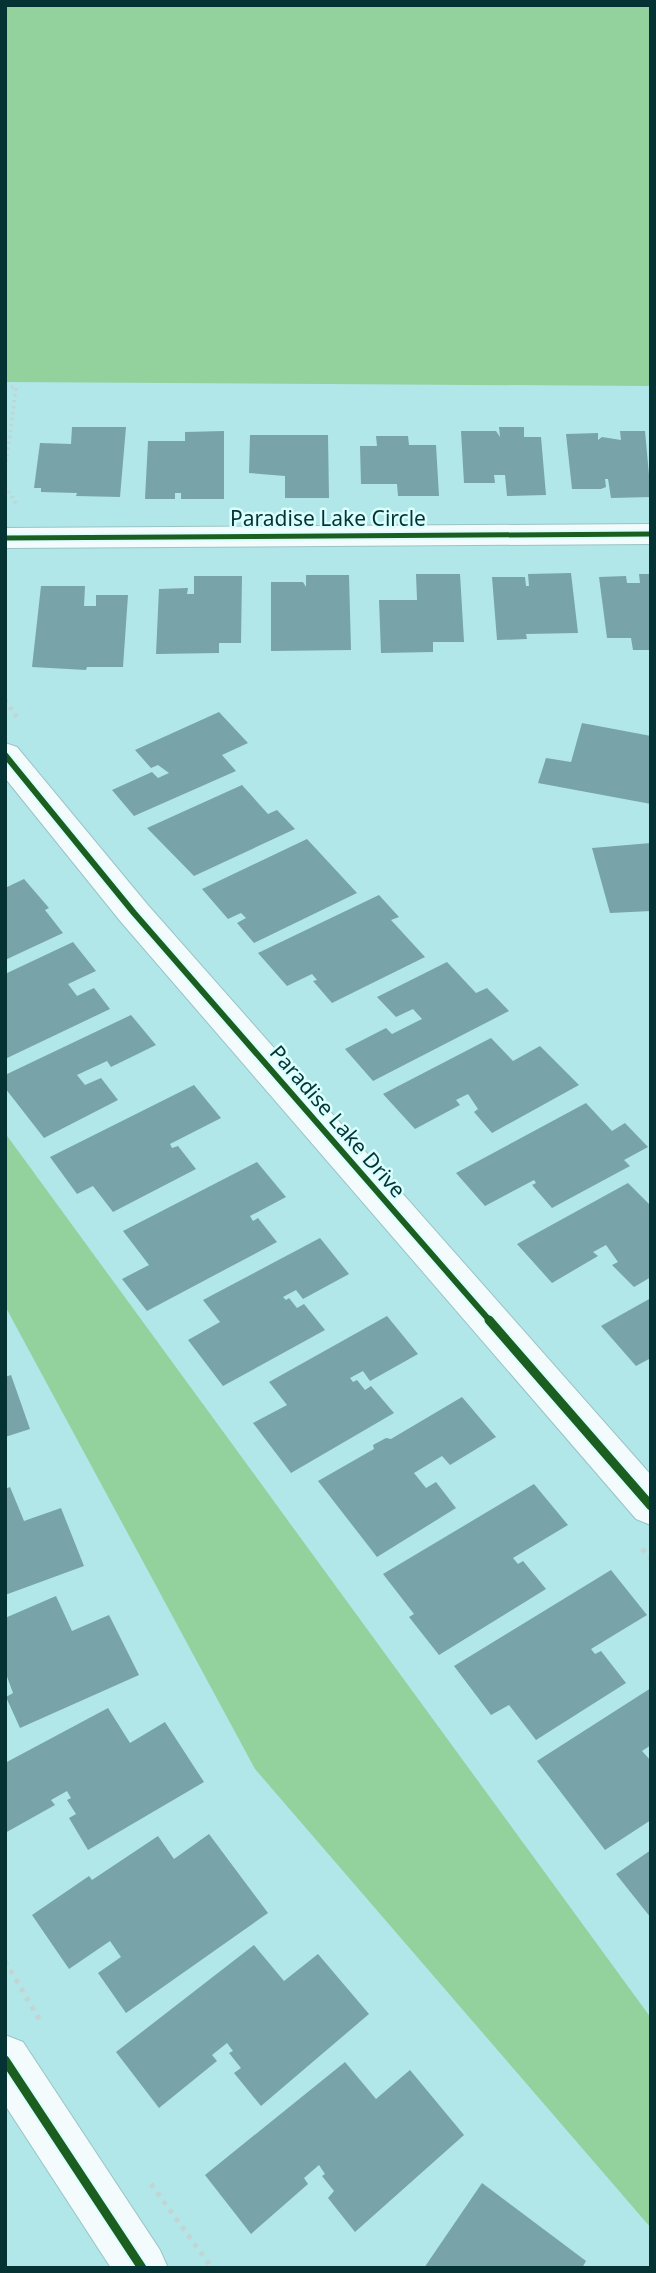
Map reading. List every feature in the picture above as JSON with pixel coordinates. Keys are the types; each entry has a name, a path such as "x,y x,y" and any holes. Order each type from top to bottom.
{"street":[{"name":"Paradise Lake Circle","path":"5,538 651,534"},
{"name":"Paradise Lake Drive","path":"5,755 134,913 651,1506"},
{"path":"5,2060 142,2268"}],"path":[{"path":"5,387 16,387 5,474"}],"green space":[{"path":"5,5 651,5 651,386 5,382"},
{"path":"5,1133 651,2018 651,2228 255,1769 5,1306"}],"building":[{"path":"72,427 126,427 120,497 76,496 77,493 41,492 41,488 34,488 40,443 71,444"},
{"path":"499,427 524,427 524,437 541,437 546,495 507,496 505,475 494,475 495,483 464,483 461,431 496,431 500,437"},
{"path":"224,431 224,499 181,499 181,493 175,493 175,499 145,499 148,441 185,441 185,432"},
{"path":"620,431 645,431 651,497 611,498 608,479 605,479 606,487 601,489 572,489 566,434 598,433 598,440 602,437 621,440"},
{"path":"250,435 328,435 329,498 285,498 285,476 249,473"},
{"path":"376,436 408,436 409,445 436,445 439,496 398,496 397,484 361,484 360,446 377,446"},
{"path":"571,573 578,633 526,634 527,639 497,640 492,577 525,577 526,586 529,586 528,574"},
{"path":"416,574 460,574 464,642 433,642 433,652 381,653 379,600 417,600"},
{"path":"639,574 651,574 651,650 633,650 631,638 607,638 599,577 626,576 627,583 640,583"},
{"path":"306,575 349,575 351,650 271,651 271,582 303,582 306,587"},
{"path":"194,576 242,576 241,643 219,643 219,653 156,654 159,589 188,588 187,594 194,594"},
{"path":"41,586 85,586 84,606 96,606 96,595 128,595 123,667 87,667 86,670 32,667"},
{"path":"219,712 248,743 222,755 236,771 134,816 112,790 152,772 158,778 169,773 158,765 151,768 135,750"},
{"path":"582,723 651,736 651,804 538,783 546,758 571,762"},
{"path":"242,785 268,814 277,810 295,829 194,876 147,828"},
{"path":"307,839 357,893 254,943 237,923 246,918 241,913 228,919 202,889"},
{"path":"651,843 651,911 610,913 592,848"},
{"path":"24,879 49,908 45,910 63,933 5,960 5,888"},
{"path":"379,895 399,917 391,920 425,957 332,1003 313,981 317,980 312,974 287,986 258,953"},
{"path":"73,942 96,971 68,984 77,996 94,988 110,1009 5,1059 5,974"},
{"path":"447,962 476,993 487,988 509,1011 373,1081 345,1049 386,1028 392,1034 422,1019 413,1009 396,1017 377,997"},
{"path":"131,1015 156,1045 111,1067 107,1061 77,1075 85,1085 101,1078 118,1100 44,1138 5,1088 5,1075"},
{"path":"491,1038 513,1061 540,1046 579,1085 492,1133 474,1112 478,1109 468,1094 456,1100 460,1105 415,1129 383,1094"},
{"path":"194,1085 221,1118 170,1144 172,1148 178,1146 196,1169 113,1212 93,1186 77,1194 50,1157"},
{"path":"586,1103 612,1131 625,1123 648,1147 624,1160 630,1166 552,1208 532,1185 536,1183 534,1180 485,1206 456,1173"},
{"path":"257,1162 286,1197 250,1216 253,1221 258,1218 277,1242 147,1311 122,1279 149,1265 123,1231"},
{"path":"628,1183 651,1206 651,1277 634,1287 612,1265 618,1262 606,1245 593,1252 598,1256 552,1283 517,1244"},
{"path":"320,1238 349,1274 303,1299 296,1290 283,1297 286,1300 289,1298 297,1308 304,1304 325,1330 223,1386 188,1340 220,1322 203,1300"},
{"path":"651,1298 651,1358 636,1366 601,1326"},
{"path":"387,1316 418,1354 370,1381 363,1371 350,1378 353,1382 357,1380 365,1390 371,1386 394,1413 291,1473 253,1423 287,1405 269,1382"},
{"path":"11,1375 30,1429 5,1437 5,1377"},
{"path":"462,1397 496,1437 450,1465 442,1456 414,1473 426,1488 436,1482 456,1508 377,1557 318,1481 374,1449 373,1445 386,1438 391,1439"},
{"path":"534,1484 568,1525 513,1558 518,1564 523,1561 546,1589 439,1655 409,1617 414,1614 383,1574"},
{"path":"10,1487 24,1521 61,1508 84,1566 5,1595 5,1489"},
{"path":"611,1570 647,1615 591,1649 595,1654 601,1651 626,1683 536,1740 509,1705 491,1715 454,1666"},
{"path":"56,1596 72,1631 109,1615 139,1675 20,1728 6,1697 13,1693 5,1671 5,1618"},
{"path":"651,1688 651,1745 642,1751 651,1761 651,1820 605,1850 537,1761"},
{"path":"108,1708 130,1743 165,1722 204,1782 88,1850 69,1818 76,1814 67,1800 71,1798 67,1791 51,1800 55,1805 5,1833 5,1763"},
{"path":"209,1834 268,1913 126,2013 98,1973 121,1957 110,1941 69,1969 32,1915 89,1876 92,1880 158,1836 174,1859"},
{"path":"651,1850 651,1918 616,1874"},
{"path":"254,1945 284,1981 318,1954 369,2014 261,2106 234,2073 241,2068 229,2053 233,2051 227,2043 212,2055 217,2061 159,2108 116,2052"},
{"path":"345,2062 376,2099 410,2070 464,2135 355,2232 328,2198 334,2191 322,2176 325,2174 319,2165 304,2178 308,2184 251,2234 205,2175"},
{"path":"482,2183 586,2261 582,2268 424,2268"}],"cycle path":[{"path":"5,538 651,534"},
{"path":"5,755 134,913 651,1506"},
{"path":"5,2060 142,2268"}]}
